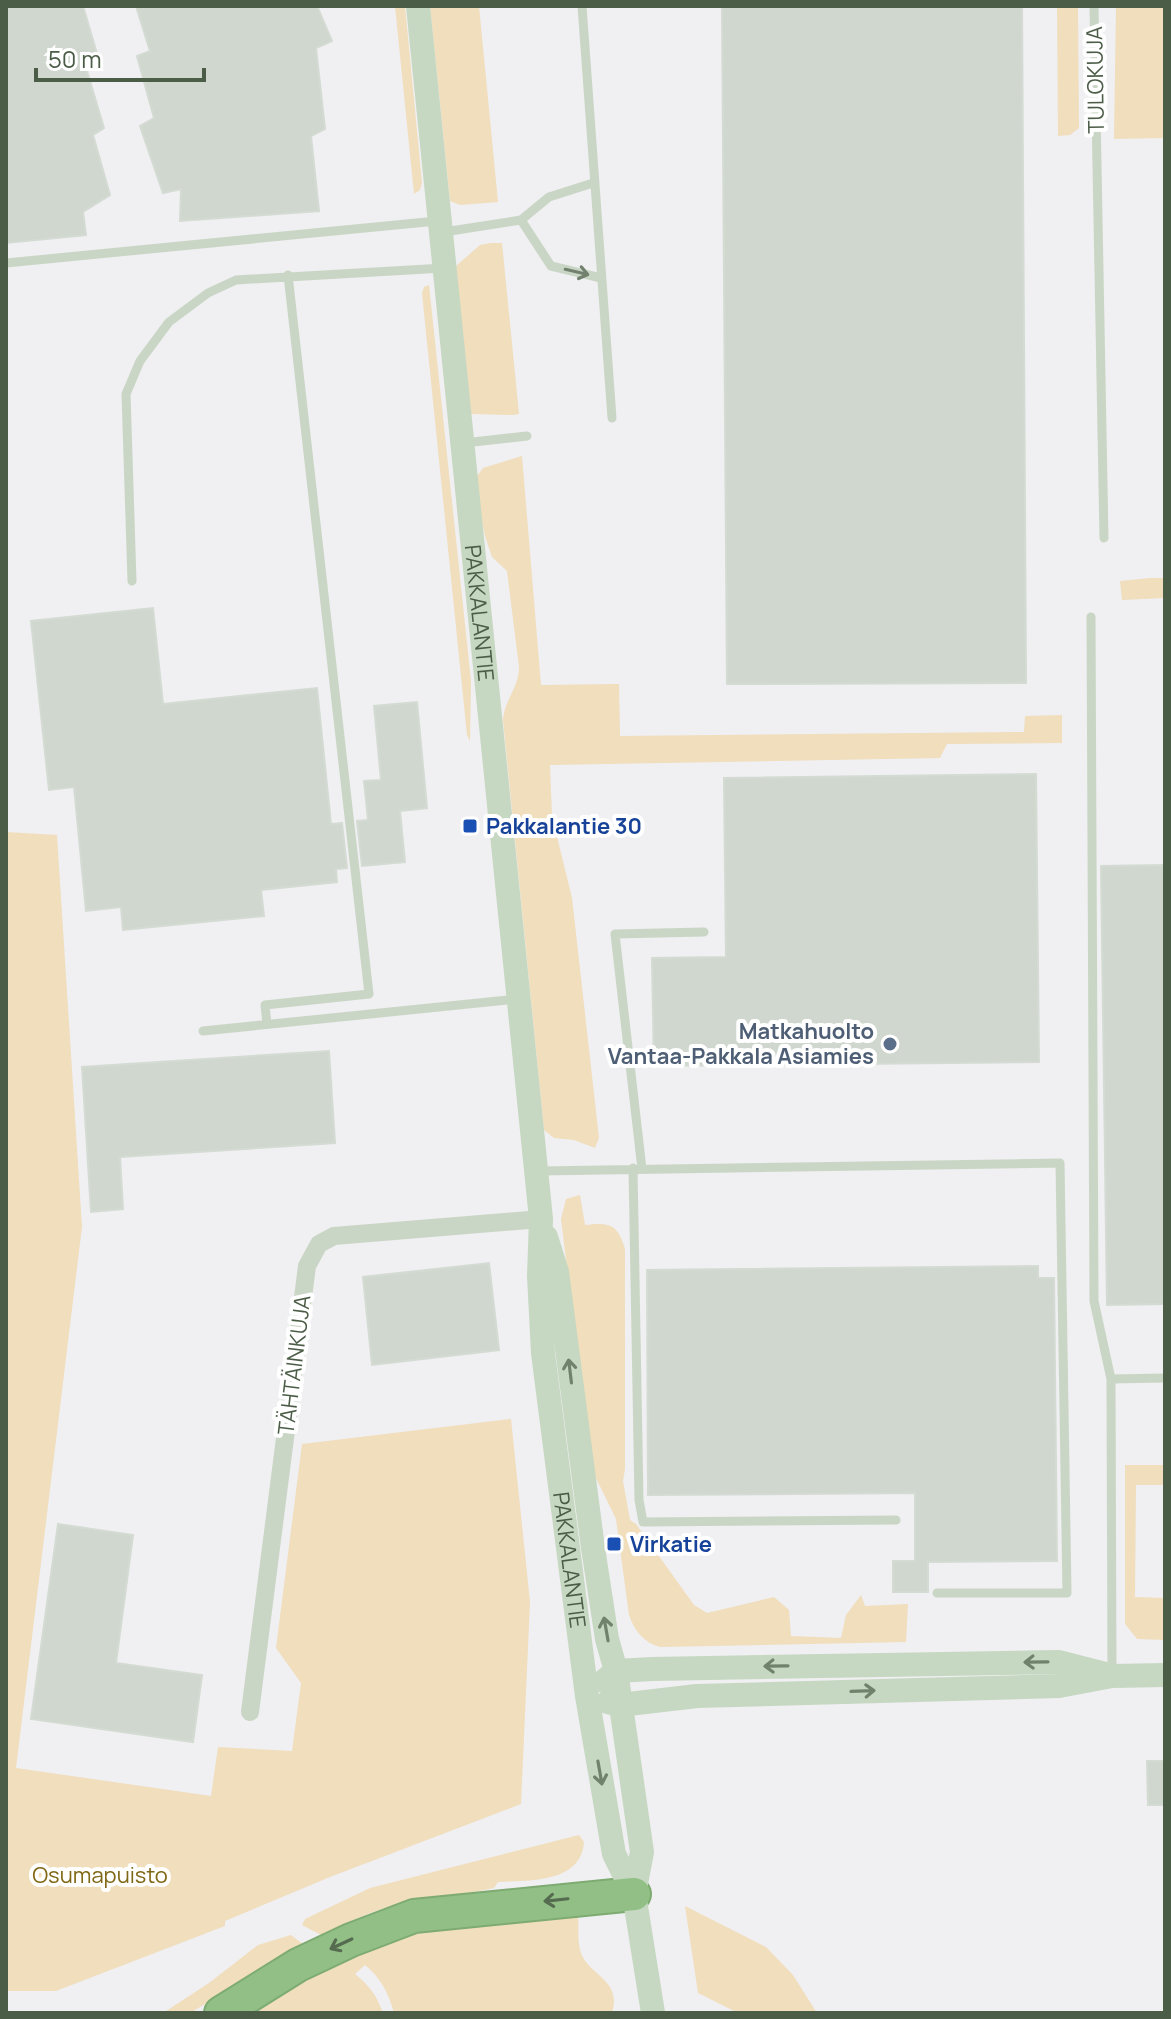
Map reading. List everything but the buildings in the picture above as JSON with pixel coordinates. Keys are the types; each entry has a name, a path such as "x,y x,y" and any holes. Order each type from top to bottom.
{"highway":[{"path":"221,2013 298,1965 351,1940 414,1916 634,1894"}],"main road":[{"name":"PAKKALANTIE","path":"418,6 541,1219 539,1276 543,1353 587,1696 614,1854 634,1894 653,2013"},
{"name":"PAKKALANTIE","path":"541,1219 557,1272 593,1548 607,1639 616,1671 642,1852 634,1894"},
{"path":"587,1696 616,1671 1058,1662 1112,1676"},
{"path":"587,1696 620,1705 697,1696 1059,1686 1112,1676 1165,1675"}],"street":[{"name":"TÄHTÄINKUJA","path":"250,1712 307,1266 319,1244 334,1236 541,1219"}],"lane":[{"path":"582,6 612,418"},
{"name":"TULOKUJA","path":"1094,6 1104,538"},
{"path":"6,263 521,220 549,197 593,183"},
{"path":"521,220 551,266 601,278"},
{"path":"132,581 126,394 140,361 169,322 208,293 236,280 444,268"},
{"path":"267,1024 265,1005 369,994 288,275"},
{"path":"461,444 527,436"},
{"path":"1091,617 1094,1301 1111,1379 1112,1676"},
{"path":"704,932 615,934 638,1168 639,1500 643,1522 896,1520"},
{"path":"203,1031 518,999"},
{"path":"536,1171 1060,1163 1067,1593 937,1593"},
{"path":"1111,1379 1165,1378"}],"green space":[{"path":"395,6 405,6 422,183 420,190 414,194"},
{"path":"430,6 479,6 498,202 460,205 450,201"},
{"path":"1057,6 1078,6 1079,128 1070,135 1058,136"},
{"path":"1116,6 1165,6 1165,138 1114,139"},
{"path":"502,243 519,414 513,415 471,414 456,266 480,245"},
{"path":"429,285 471,681 470,741 422,293 424,287"},
{"path":"522,456 541,685 619,684 620,736 1024,732 1025,716 1062,715 1062,743 947,744 940,758 550,765 552,816 572,898 599,1138 595,1148 574,1140 554,1138 544,1130 503,720 519,667 507,571 492,557 475,489 477,476 483,468"},
{"path":"1165,578 1165,598 1122,600 1120,581"},
{"name":"Osumapuisto","path":"6,832 57,835 82,1227 16,1768 211,1796 218,1747 292,1751 301,1683 276,1648 302,1444 511,1419 530,1602 521,1804 330,1877 225,1921 225,1926 56,1991 6,1991"},
{"path":"580,1195 585,1225 611,1226 619,1234 625,1249 623,1481 630,1520 694,1605 707,1613 774,1597 789,1610 791,1636 841,1638 846,1615 861,1595 865,1606 908,1604 906,1642 660,1647 644,1639 637,1631 629,1615 616,1519 592,1470 561,1219 566,1199"},
{"path":"1125,1465 1165,1465 1165,1485 1136,1485 1135,1597 1165,1598 1165,1640 1137,1639 1125,1624"},
{"path":"579,1835 584,1842 581,1856 574,1866 551,1877 498,1882 494,1888 399,1904 360,1917 323,1936 302,1925 305,1919 370,1888"},
{"path":"685,1906 766,1947 793,1975 817,2013 738,2013 698,1993"},
{"path":"578,1914 581,1953 609,1985 614,2002 612,2013 394,2013 384,1987 365,1965 355,1974 372,1991 383,2013 239,2013 377,1935"},
{"path":"291,1935 304,1945 190,2013 163,2013 258,1945"}],"place":[{"name":"Pakkalantie 30","path":"470,826"},
{"name":"Matkahuolto Vantaa-Pakkala Asiamies","path":"890,1044"},
{"name":"Virkatie","path":"614,1544"}]}
